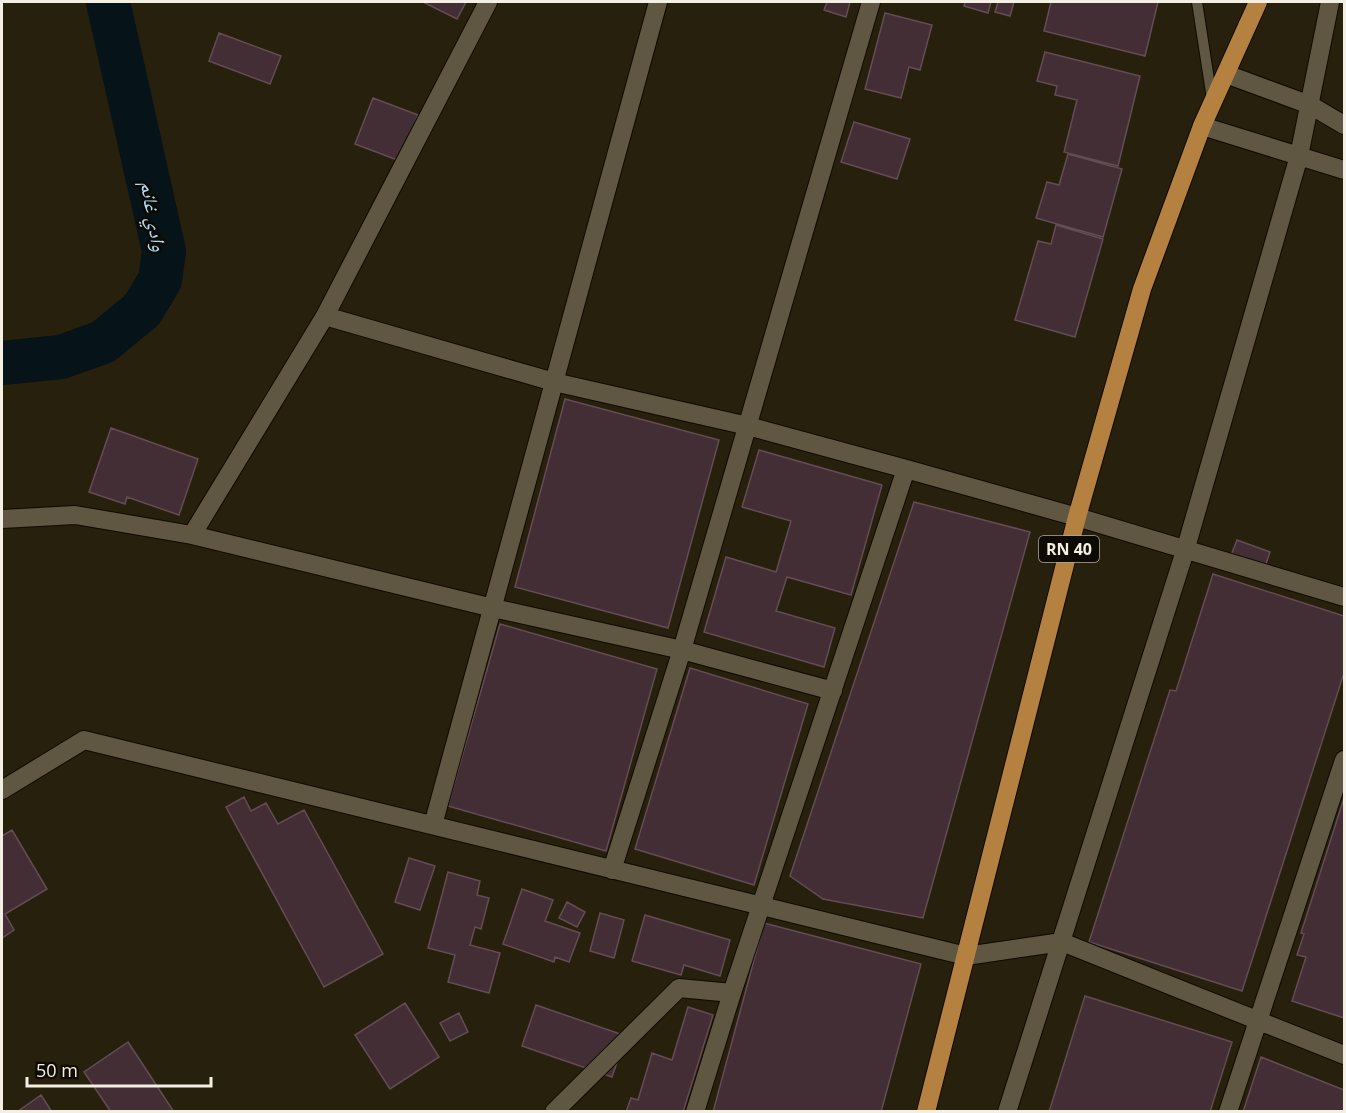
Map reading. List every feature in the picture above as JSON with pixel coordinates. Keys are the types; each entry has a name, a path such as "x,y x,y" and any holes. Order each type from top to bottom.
{"main road":[{"name":"RN 40","path":"926,1112 1077,517 1142,289 1202,126 1258,2"}],"street":[{"path":"192,535 325,316 488,2"},
{"path":"433,825 658,2"},
{"path":"612,870 682,650 871,2"},
{"path":"1006,1112 1185,550 1299,156 1330,2"},
{"path":"1226,74 1310,105 1344,125"},
{"path":"1202,126 1344,170"},
{"path":"325,316 554,382 748,426 906,469 1077,517 1344,597"},
{"path":"696,1112 732,993 906,469"},
{"path":"2,519 75,515 192,535 493,608 682,650 833,691"},
{"path":"2,790 84,740 966,956 1062,942 1344,1054"},
{"path":"1228,1112 1344,760"},
{"path":"554,1112 678,988 732,993"}],"lane":[{"path":"1197,2 1212,102"}],"building":[{"path":"426,2 466,2 457,19"},
{"path":"827,2 850,2 846,17 824,10"},
{"path":"965,2 991,2 988,13 964,6"},
{"path":"998,2 1014,2 1010,16 995,12"},
{"path":"1051,2 1158,2 1145,56 1044,31"},
{"path":"885,13 932,25 920,70 909,67 901,98 865,89"},
{"path":"219,33 281,56 270,84 209,61"},
{"path":"1045,52 1140,76 1118,166 1064,152 1077,100 1055,95 1057,86 1037,81"},
{"path":"373,98 418,115 400,161 355,144"},
{"path":"854,122 910,139 897,179 841,162"},
{"path":"1068,154 1122,169 1103,237 1036,218 1047,182 1059,185"},
{"path":"1056,225 1103,239 1075,337 1015,320 1038,241 1051,244"},
{"path":"565,399 719,440 668,628 515,587"},
{"path":"111,428 198,459 179,515 127,497 125,504 89,492"},
{"path":"759,450 882,485 851,595 787,577 776,611 835,628 824,667 704,632 726,557 776,572 791,521 742,507"},
{"path":"914,502 1030,532 923,918 823,899 790,876"},
{"path":"1237,540 1270,552 1264,570 1230,558"},
{"path":"1213,574 1344,616 1344,673 1242,991 1089,942 1170,690 1176,691"},
{"path":"500,624 657,669 606,851 448,806"},
{"path":"690,668 808,704 754,885 635,849"},
{"path":"244,797 251,811 266,803 278,824 304,810 383,954 324,987 226,807"},
{"path":"1344,798 1344,1018 1292,1001 1306,957 1297,955 1304,934 1301,933"},
{"path":"12,830 47,889 5,914 14,930 2,938 2,836"},
{"path":"409,858 435,866 420,910 395,902"},
{"path":"448,872 480,881 477,895 489,898 481,929 475,927 470,945 500,953 489,993 448,982 455,955 428,948"},
{"path":"522,889 553,900 545,921 580,933 569,962 555,957 554,962 503,944"},
{"path":"567,902 585,912 577,927 559,918"},
{"path":"600,913 624,920 614,958 590,951"},
{"path":"645,915 730,940 720,976 684,965 681,975 632,961"},
{"path":"764,923 921,964 881,1112 713,1112"},
{"path":"1085,996 1232,1042 1210,1112 1049,1112"},
{"path":"405,1003 439,1057 390,1089 355,1035"},
{"path":"536,1005 626,1036 612,1077 522,1046"},
{"path":"688,1007 713,1015 683,1112 626,1112 631,1098 638,1100 652,1053 672,1060"},
{"path":"459,1013 468,1032 450,1041 440,1023"},
{"path":"128,1042 174,1112 111,1112 84,1072"},
{"path":"1261,1057 1344,1090 1344,1112 1243,1112"},
{"path":"41,1095 52,1112 17,1112"}],"waterway":[{"name":"وادي غانم","path":"2,363 61,357 103,342 142,310 160,280 164,251 108,2"}]}
